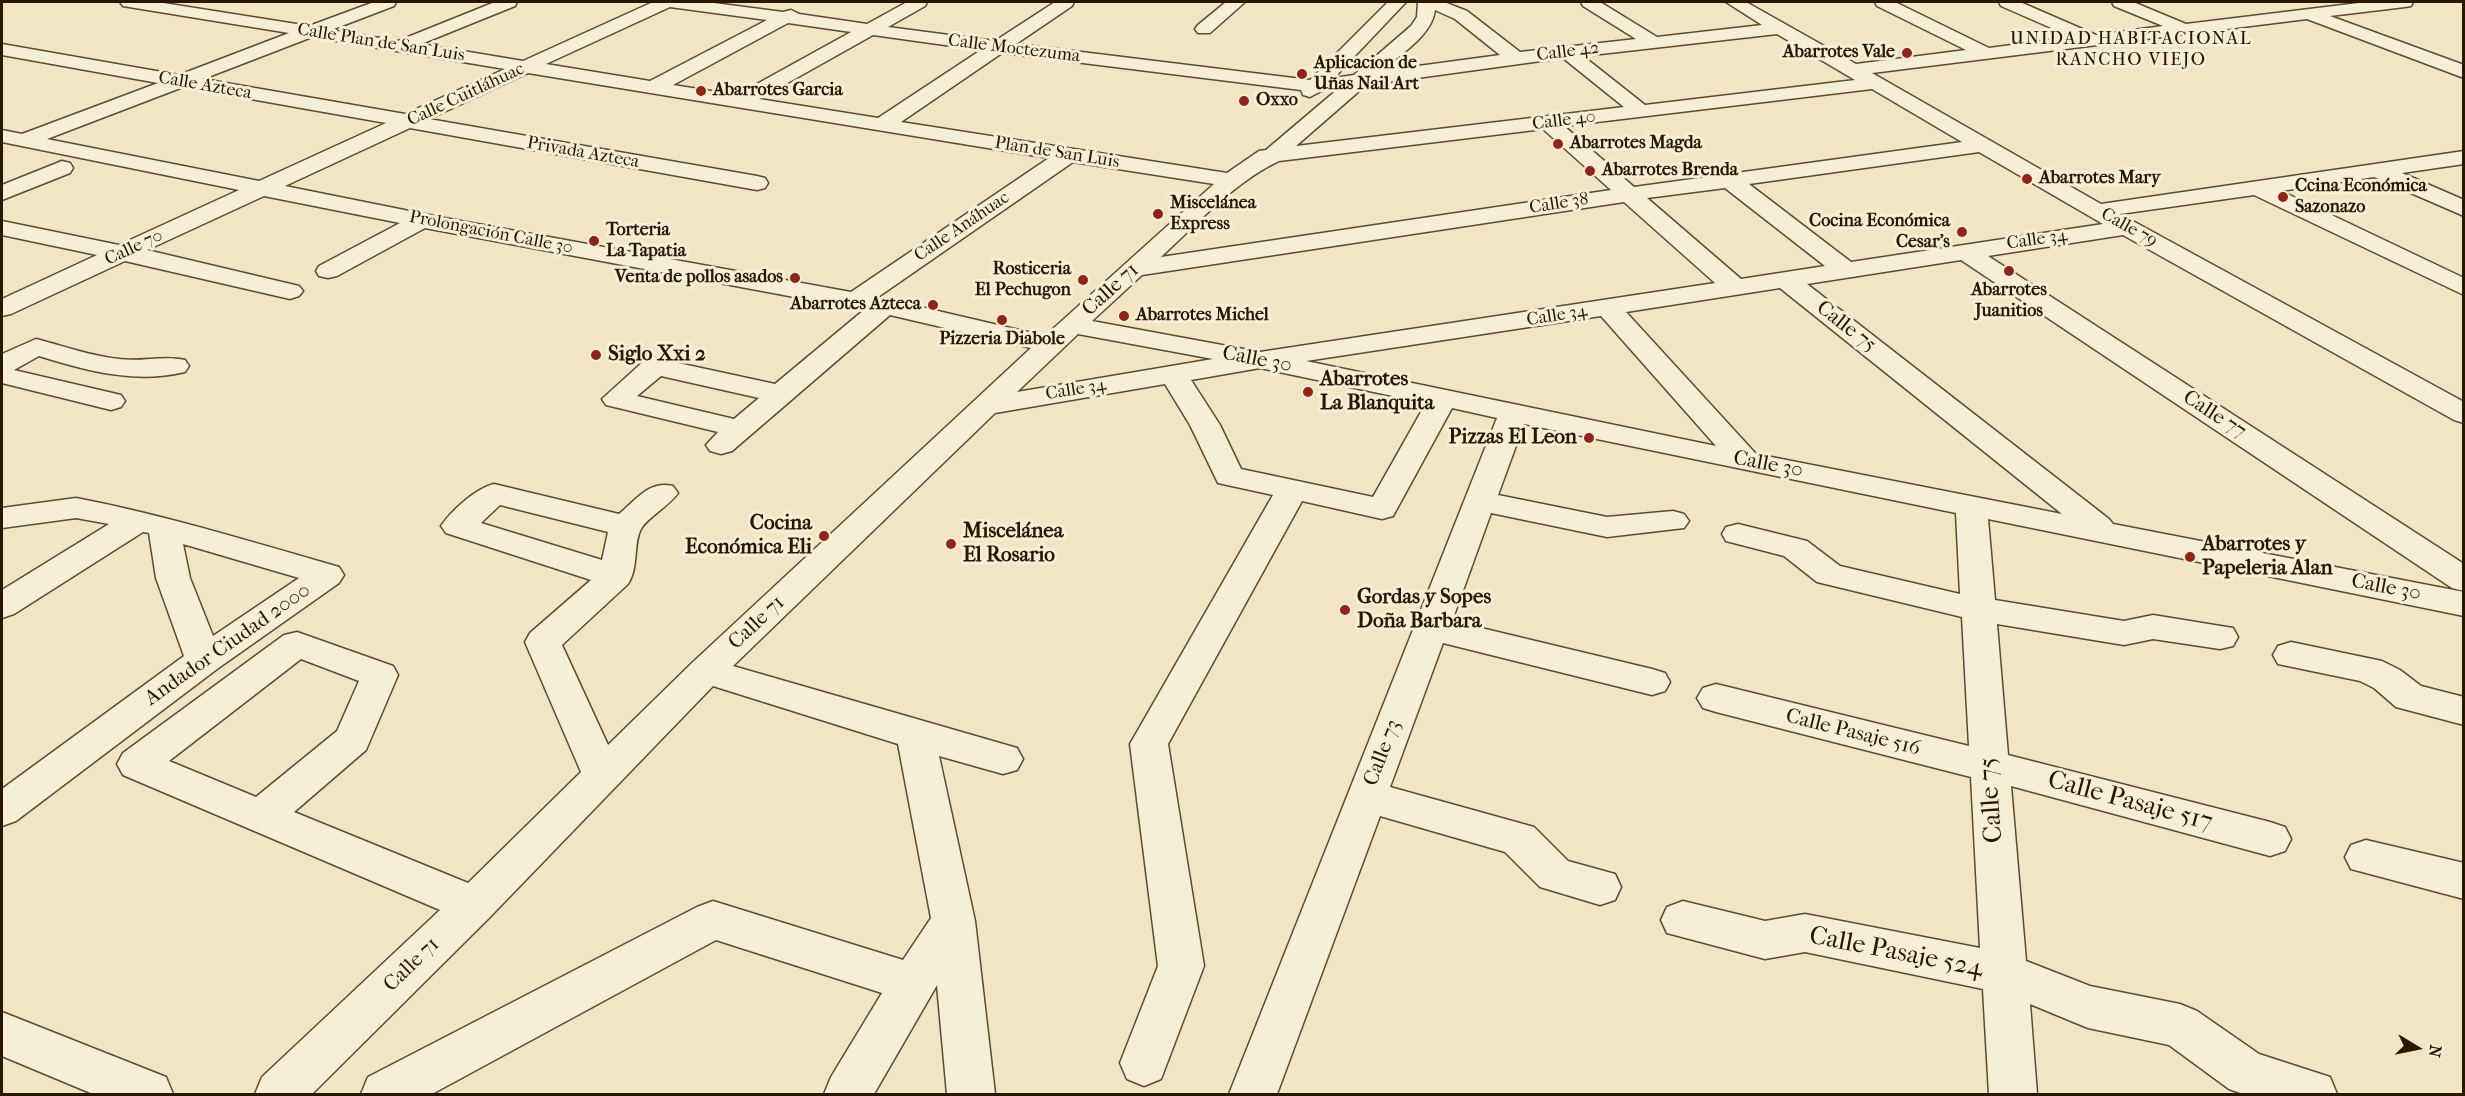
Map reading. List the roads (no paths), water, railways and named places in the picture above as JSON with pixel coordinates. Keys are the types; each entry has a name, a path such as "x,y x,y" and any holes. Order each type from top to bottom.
{"street":[{"name":"Calle Plan de San Luis","path":"129,2 882,125"},
{"path":"13,138 180,81 388,2"},
{"path":"401,46 509,2"},
{"name":"Calle Cuitláhuac","path":"265,188 666,2"},
{"name":"Calle Moctezuma","path":"672,2 997,47 1314,86 1357,81"},
{"path":"652,88 816,2"},
{"path":"739,102 919,2"},
{"path":"882,125 1066,2"},
{"path":"1204,29 1236,2"},
{"path":"1299,103 1397,2"},
{"path":"1428,2 1461,15 1516,58"},
{"name":"Calle 71","path":"279,1095 474,905 706,671 1061,335 1251,165 1357,81 1425,21 1428,2"},
{"path":"1589,2 1653,42"},
{"name":"Calle 79","path":"1735,2 2097,211 2463,414"},
{"path":"1883,2 1985,53"},
{"path":"2007,2 2093,40"},
{"path":"2120,2 2186,29"},
{"path":"1852,70 2404,2"},
{"path":"220,16 253,5"},
{"path":"2249,6 2281,18"},
{"path":"2308,14 2463,72"},
{"name":"Calle 42","path":"1357,81 1516,58 1780,28"},
{"name":"Calle Azteca","path":"2,49 408,122"},
{"path":"2418,55 2452,50"},
{"path":"1567,52 1641,111"},
{"name":"Calle 40","path":"1251,165 1548,123 1875,83"},
{"name":"Calle 71","path":"1251,165 1284,120"},
{"name":"Privada Azteca","path":"408,122 757,183"},
{"path":"1548,123 1736,288"},
{"name":"Plan de San Luis","path":"882,125 1068,155 1251,165"},
{"name":"Prolongación Calle 30","path":"13,138 423,220 885,306 1061,335"},
{"name":"Calle 38","path":"1136,268 1630,194 1983,145"},
{"name":"Calle Anáhuac","path":"856,300 1068,155"},
{"path":"2097,211 2463,156"},
{"path":"2,193 62,168"},
{"path":"2375,169 2463,209"},
{"path":"1729,180 1847,271"},
{"path":"2256,187 2463,288"},
{"name":"Calle 70","path":"2,308 265,188"},
{"path":"328,271 423,220"},
{"name":"Calle 34","path":"985,406 1260,360 2128,227"},
{"path":"2,228 290,291"},
{"name":"Calle 77","path":"1964,251 2463,580"},
{"name":"Calle 75","path":"1786,280 2104,531"},
{"path":"780,394 656,366 616,399 731,437 885,306"},
{"path":"1608,308 1746,461"},
{"name":"Calle 30","path":"1061,335 1260,360 1746,461 2463,604"},
{"path":"2,365 36,346 109,368 148,370 175,366"},
{"path":"74,393 109,368"},
{"path":"1173,374 1205,425 1229,476 1382,509 1443,398"},
{"path":"2,375 111,401"},
{"name":"Calle 73","path":"1253,1095 1514,412"},
{"path":"1144,1064 1182,966 1149,744 1292,490"},
{"path":"602,775 543,642 616,576 625,526 662,493"},
{"path":"616,576 457,526 494,494 625,526"},
{"path":"1480,501 1607,527 1673,521"},
{"name":"Calle 75","path":"1971,505 2013,1095"},
{"path":"2,518 76,508 151,524"},
{"path":"2,606 151,524"},
{"path":"151,524 204,660"},
{"name":"Andador Ciudad 2000","path":"2,810 204,660 327,575 151,524"},
{"path":"1738,534 1795,548 1809,556 1828,574 1978,609 2124,633 2153,627 2220,637"},
{"path":"1431,628 1652,682"},
{"path":"261,816 352,740 380,675 297,644 137,764 261,816 474,905"},
{"path":"2291,655 2369,670 2387,679 2409,697 2463,711"},
{"path":"706,671 1003,759"},
{"name":"Calle Pasaje 516","path":"1716,698 1951,758 1990,765"},
{"path":"915,734 953,921 971,1095"},
{"name":"Calle Pasaje 517","path":"1990,765 2270,839"},
{"path":"1367,796 1519,839 1555,875 1600,887"},
{"path":"2366,857 2463,881"},
{"path":"385,1095 713,920 913,983"},
{"name":"Calle Pasaje 524","path":"1683,920 1765,940 1805,933 2005,973 2088,1007 2180,1026 2246,1073 2313,1094"},
{"path":"848,1095 913,983 953,921"},
{"path":"4,1038 149,1095"}],"place":[{"name":"Abarrotes Vale","path":"1907,53"},
{"name":"Aplicacion de Uñas Nail Art","path":"1302,74"},
{"name":"Abarrotes Garcia","path":"701,91"},
{"name":"Oxxo","path":"1244,101"},
{"name":"Abarrotes Magda","path":"1558,144"},
{"name":"Abarrotes Brenda","path":"1590,171"},
{"name":"Abarrotes Mary","path":"2027,179"},
{"name":"Ccina Económica Sazonazo","path":"2283,197"},
{"name":"Miscelánea Express","path":"1158,214"},
{"name":"Cocina Económica Cesar's","path":"1962,232"},
{"name":"Torteria La Tapatia","path":"594,241"},
{"name":"Abarrotes Juanitios","path":"2009,271"},
{"name":"Venta de pollos asados","path":"795,278"},
{"name":"Rosticeria El Pechugon","path":"1083,280"},
{"name":"Abarrotes Azteca","path":"933,305"},
{"name":"Abarrotes Michel","path":"1124,316"},
{"name":"Pizzeria Diabole","path":"1002,320"},
{"name":"Siglo Xxi 2","path":"596,355"},
{"name":"Abarrotes La Blanquita","path":"1308,392"},
{"name":"Pizzas El Leon","path":"1589,438"},
{"name":"Cocina Económica Eli","path":"824,536"},
{"name":"Miscelánea El Rosario","path":"951,544"},
{"name":"Abarrotes y Papeleria Alan","path":"2190,557"},
{"name":"Gordas y Sopes Doña Barbara","path":"1345,610"}],"district":[{"name":"UNIDAD HABITACIONAL RANCHO VIEJO","path":"2131,50"}]}
